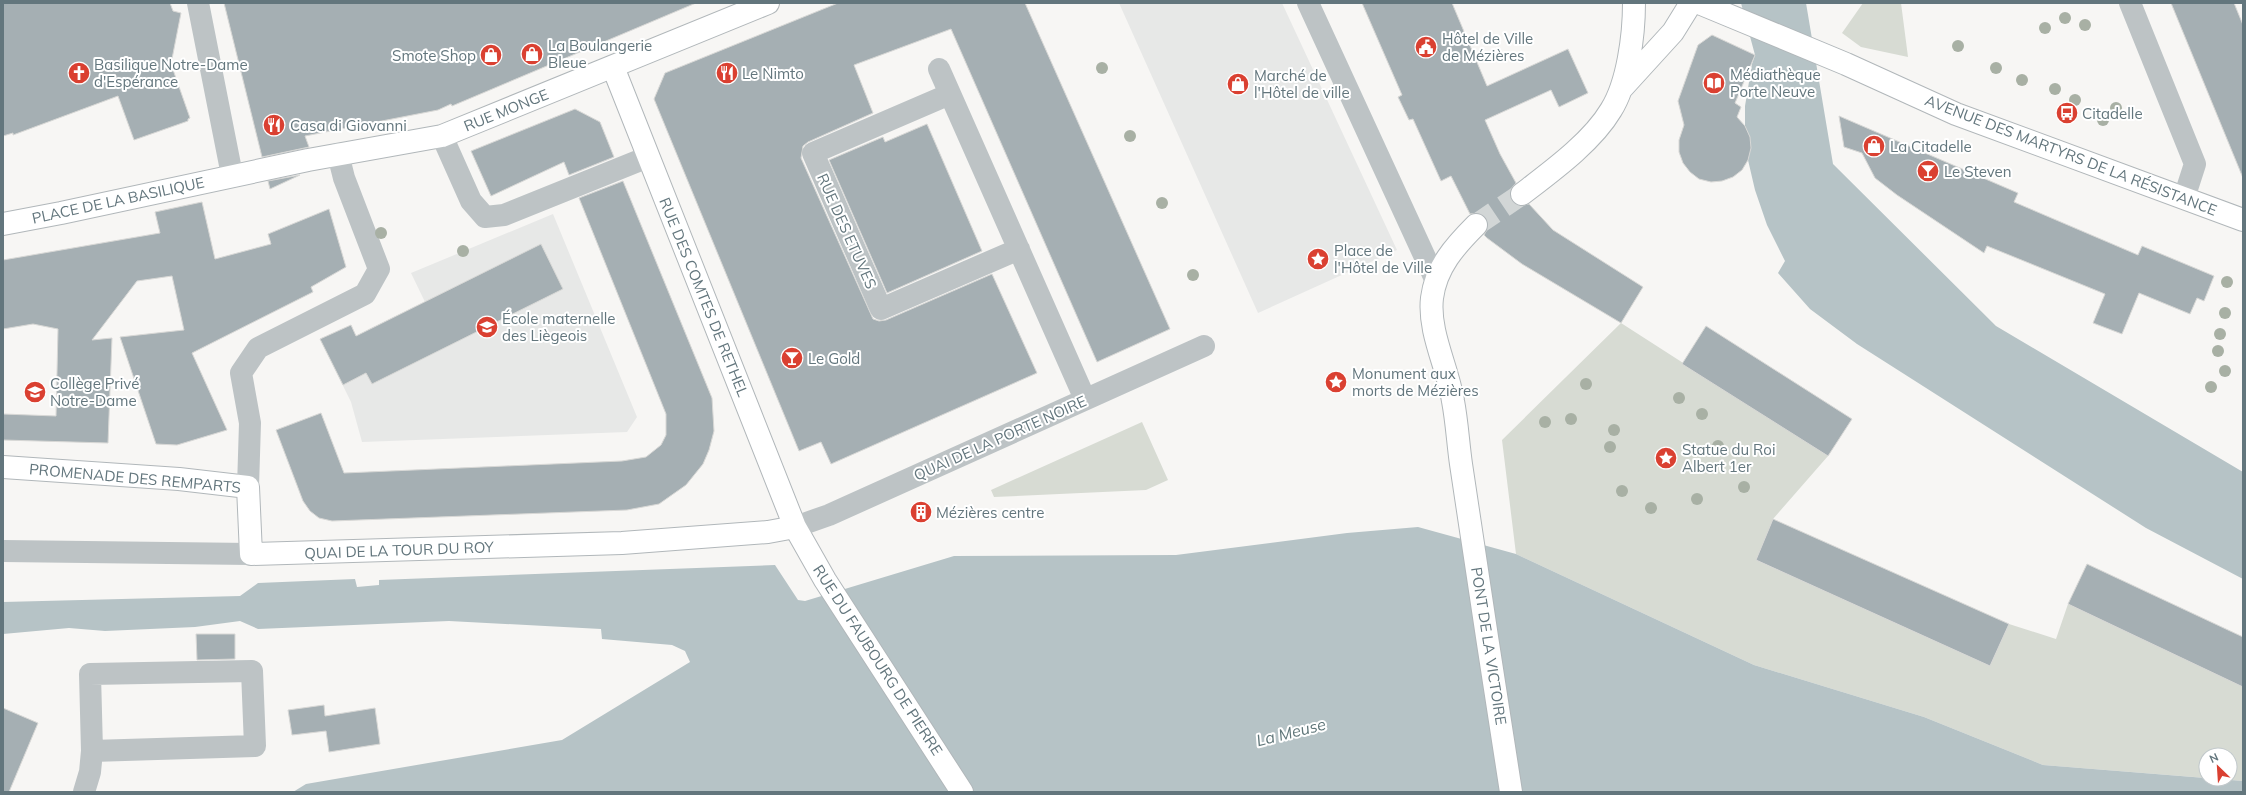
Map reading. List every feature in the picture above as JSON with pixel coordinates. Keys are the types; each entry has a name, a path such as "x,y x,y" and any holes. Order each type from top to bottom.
{"main road":[{"name":"RUE MONGE","path":"232,176 338,154 442,136 768,3"},
{"path":"1522,194 1595,131 1611,110 1619,92 1627,64 1634,3"},
{"path":"1619,92 1673,32 1691,3"},
{"name":"AVENUE DES MARTYRS DE LA RÉSISTANCE","path":"1699,3 1833,58 1956,114 2243,220"},
{"name":"RUE DES COMTES DE RETHEL","path":"613,67 795,527"},
{"name":"PLACE DE LA BASILIQUE","path":"3,224 232,176"},
{"path":"1440,271 1458,243 1476,225"},
{"name":"PONT DE LA VICTOIRE","path":"1440,271 1432,300 1434,323 1449,379 1511,792"},
{"name":"PROMENADE DES REMPARTS","path":"3,467 179,479 248,487 250,554"},
{"name":"QUAI DE LA TOUR DU ROY","path":"250,554 622,543 761,532 795,527"},
{"name":"RUE DU FAUBOURG DE PIERRE","path":"795,527 826,580 962,792"}],"street":[{"path":"198,3 232,176"},
{"path":"1308,3 1417,241 1440,271"},
{"path":"2130,3 2195,164 2184,198"},
{"path":"939,69 1085,399"},
{"name":"RUE DES ETUVES","path":"950,94 813,153 881,309 1019,249"},
{"path":"442,136 471,201 485,217 504,215 648,156"},
{"path":"248,487 250,423 241,374 258,348 365,294 379,269 344,178 338,154"},
{"name":"QUAI DE LA PORTE NOIRE","path":"795,527 829,515 1204,346"},
{"name":"QUAI DE LA TOUR DU ROY","path":"3,551 250,554"},
{"path":"84,792 90,772 92,751 90,674 252,671 255,746 92,751"}],"shaded area":[{"name":"Marché de l'Hôtel de ville","path":"1119,3 1282,3 1397,250 1258,313"},
{"path":"1863,3 1901,3 1908,57 1861,47 1842,33"},
{"name":"École maternelle des Liègeois","path":"553,214 637,417 627,432 362,442 351,402 320,339 351,325 357,338 369,329 425,302 411,273"},
{"path":"1621,323 1828,456 1773,519 1756,560 1990,666 2009,624 2056,639 2068,604 2243,687 2243,781 2238,781 2238,747 2198,747 2198,777 2043,765 1924,717 1754,665 1516,554 1502,440"},
{"path":"1142,422 1168,480 1146,490 994,497 991,490"}],"water":[{"path":"1741,3 1806,3 1833,164 1996,326 2243,472 2243,579 2146,528 1857,344 1810,309 1778,273 1785,261 1767,225 1755,190 1748,160 1750,137 1745,126 1745,106 1752,64 1755,55"},
{"name":"La Meuse","path":"1418,527 1516,554 1754,665 1924,717 2043,765 2198,777 2198,787 2238,787 2238,781 2243,781 2243,792 293,792 306,784 562,740 690,662 685,651 672,645 602,639 601,629 449,621 258,629 240,621 195,627 105,631 69,628 3,634 3,602 240,596 258,583 355,579 357,587 379,585 379,580 775,565 798,600 805,601 954,556 1176,555 1347,533"}],"building":[{"name":"Basilique Notre-Dame d'Espérance","path":"3,3 170,3 173,11 181,13 171,64 190,118 188,121 134,140 118,96 13,135 13,133 3,136"},
{"path":"224,3 696,3 452,106 451,104 438,110 305,136 309,147 262,157"},
{"path":"838,3 1025,3 1170,329 1097,362 951,29 854,65 873,113 808,142 803,146 801,158 873,319 879,321 886,320 992,274 1037,373 831,464 821,442 799,451 654,99 665,73"},
{"path":"1362,3 1452,3 1487,86 1568,49 1588,93 1559,107 1551,90 1485,120 1500,154 1516,183 1510,190 1512,202 1518,206 1529,204 1553,230 1643,287 1621,323 1522,264 1484,235 1488,228 1488,222 1485,216 1479,213 1470,214 1451,176 1441,181 1413,119 1409,120 1398,97 1402,95"},
{"path":"2171,3 2234,3 2243,25 2243,178"},
{"path":"1712,35 1755,55 1735,103 1741,107 1737,117 1745,126 1750,137 1751,148 1748,160 1742,170 1733,177 1722,181 1711,182 1699,179 1690,172 1683,163 1679,152 1679,140 1684,125 1678,101 1698,45"},
{"path":"575,109 600,122 614,157 569,175 564,162 491,196 471,151"},
{"path":"1839,116 2018,193 2014,202 2138,255 2142,246 2214,276 2204,301 2197,298 2190,314 2139,293 2122,334 2093,323 2105,294 1987,246 1984,253 1897,195 1875,178 1862,153 1844,147"},
{"path":"927,124 982,251 887,293 829,160 883,137 885,142"},
{"path":"300,175 270,189 268,181"},
{"path":"623,181 712,398 714,431 709,450 703,464 686,485 659,504 627,510 332,521 319,518 310,511 303,501 276,430 321,413 344,473 622,461 646,457 661,445 666,435 666,414 579,198"},
{"path":"202,202 215,259 271,244 268,234 329,209 346,267 311,287 313,292 192,353 227,430 177,445 156,444 120,337 184,330 172,276 137,281 92,340 112,338 108,443 3,440 3,414 56,416 58,329 33,324 3,329 3,260 160,233 155,212"},
{"path":"541,244 563,289 372,384 366,373 343,385 320,339 351,325 356,336"},
{"path":"1706,326 1852,419 1828,456 1682,364"},
{"path":"1773,519 2009,624 1990,666 1756,560"},
{"path":"2087,564 2243,637 2243,687 2068,604"},
{"path":"196,634 235,634 235,659 197,660"},
{"path":"324,705 325,716 375,708 380,744 329,752 326,731 292,735 288,710"},
{"path":"3,708 38,723 9,792 3,792"}],"tunnel":[{"path":"1476,225 1522,194"}],"place":[{"name":"Hôtel de Ville de Mézières","path":"1426,47"},
{"name":"La Boulangerie Bleue","path":"532,54"},
{"name":"Smote Shop","path":"491,55"},
{"name":"Basilique Notre-Dame d'Espérance","path":"79,73"},
{"name":"Le Nimto","path":"727,73"},
{"name":"Médiathèque Porte Neuve","path":"1714,83"},
{"name":"Marché de l'Hôtel de ville","path":"1238,84"},
{"name":"Citadelle","path":"2067,113"},
{"name":"Casa di Giovanni","path":"274,125"},
{"name":"La Citadelle","path":"1874,146"},
{"name":"Le Steven","path":"1928,171"},
{"name":"Place de l'Hôtel de Ville","path":"1318,259"},
{"name":"École maternelle des Liègeois","path":"487,327"},
{"name":"Le Gold","path":"792,358"},
{"name":"Monument aux morts de Mézières","path":"1336,382"},
{"name":"Collège Privé Notre-Dame","path":"35,392"},
{"name":"Statue du Roi Albert 1er","path":"1666,458"},
{"name":"Mézières centre","path":"921,512"}]}
